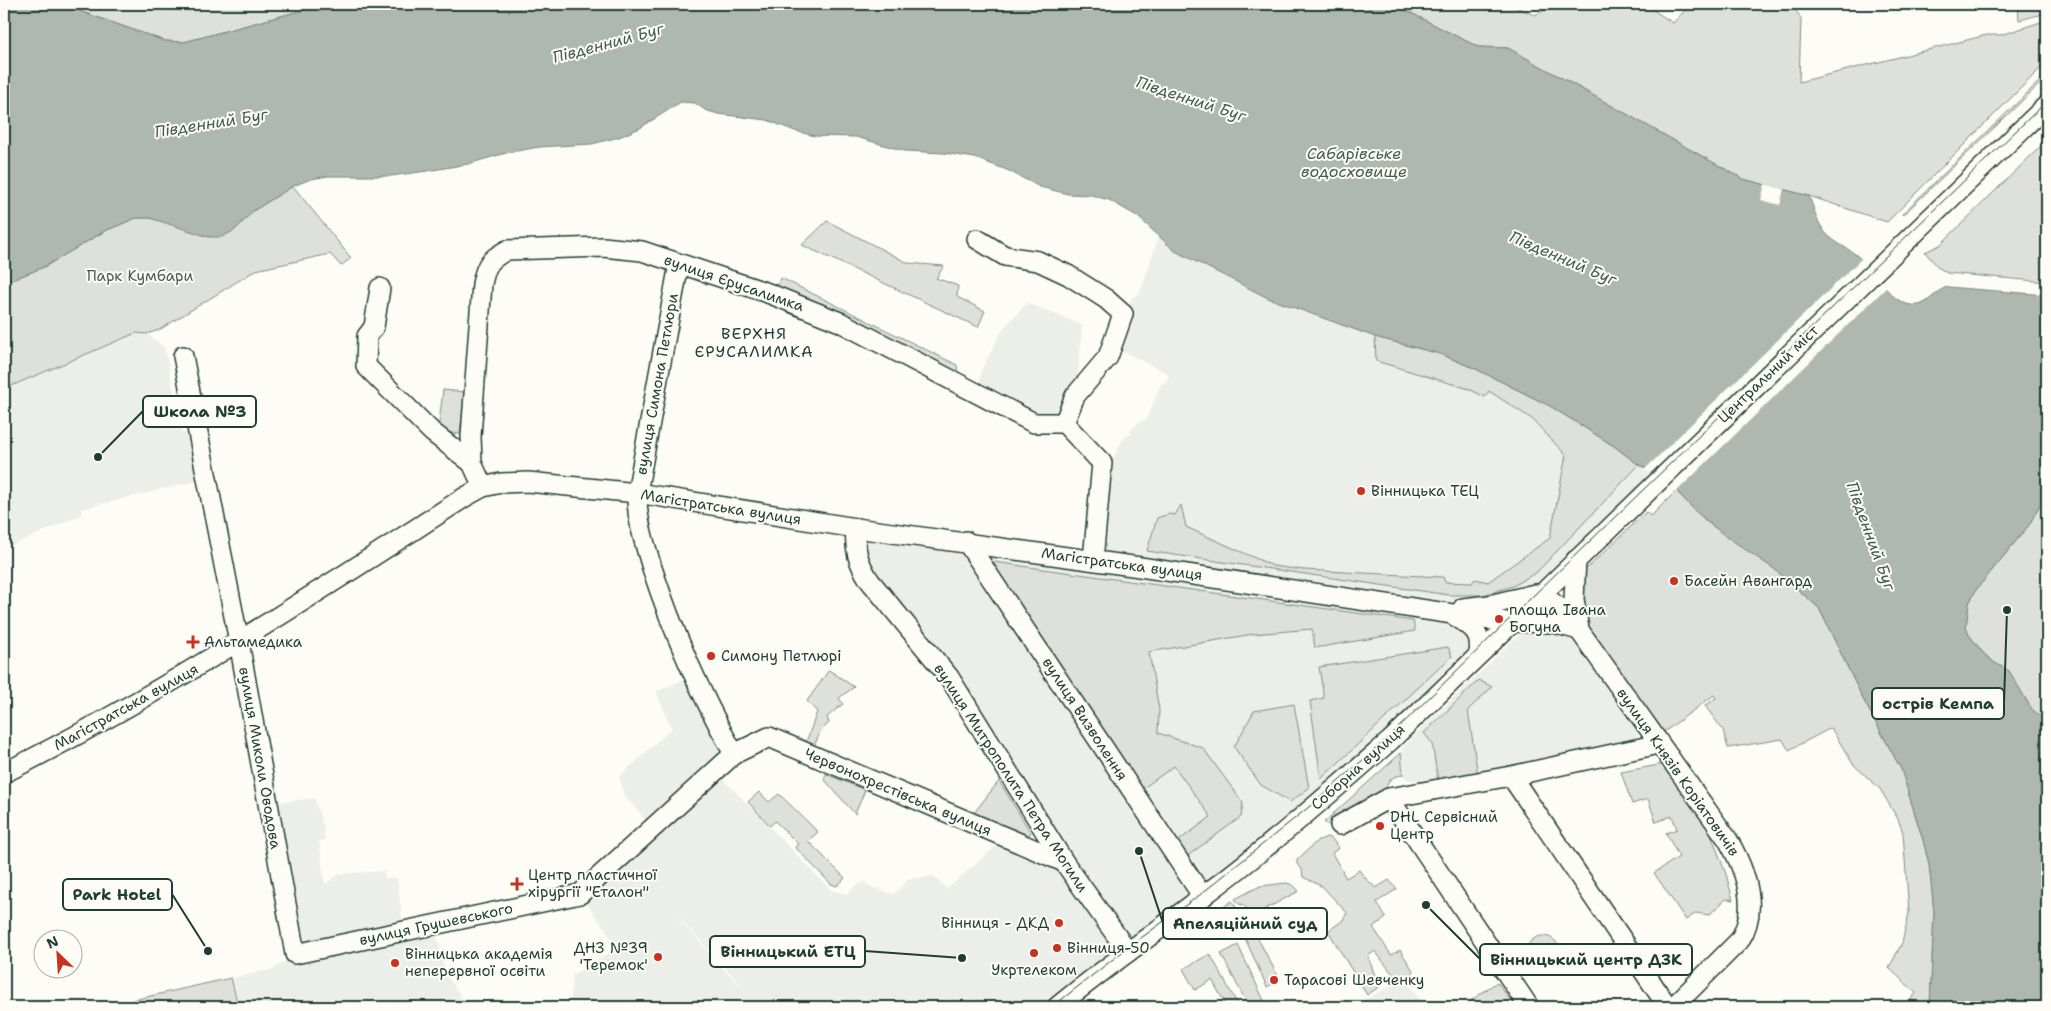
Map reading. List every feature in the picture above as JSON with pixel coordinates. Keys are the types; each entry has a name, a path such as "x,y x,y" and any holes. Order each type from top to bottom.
{"street":[{"name":"Центральний міст","path":"1636,502 2047,105"},
{"path":"977,239 1006,256 1038,261 1068,274 1106,299 1123,314 1108,357 1075,396 1064,423 1102,463 1094,560"},
{"name":"вулиця Єрусалимка","path":"483,487 472,463 471,436 482,284 486,266 494,257 507,250 603,247 642,251 768,293 840,322 1034,423 1064,423"},
{"name":"вулиця Симона Петлюри","path":"679,264 636,493 636,510 650,560 672,624 694,675 734,754"},
{"path":"380,288 374,327 368,336 366,366 432,432 472,463"},
{"name":"вулиця Миколи Оводова","path":"183,356 239,642 294,954"},
{"name":"Магістратська вулиця","path":"4,773 72,739 239,642 465,497 483,487 502,483 528,482 636,493 856,528 1094,560 1512,622 1553,623 1579,630"},
{"name":"Соборна вулиця","path":"1057,1007 1076,1001 1128,952 1203,897 1317,805 1391,740 1636,502"},
{"name":"вулиця Митрополита Петра Могили","path":"856,528 856,554 870,581 949,676 1064,862 1128,952"},
{"name":"вулиця Визволення","path":"966,542 1203,897"},
{"path":"1576,560 1574,599 1579,630"},
{"path":"1446,612 1541,594"},
{"name":"вулиця Князів Коріатовичів","path":"1541,594 1564,611 1579,630 1735,852 1747,884 1750,903 1747,927 1739,942 1673,1007"},
{"path":"1446,612 1475,629 1479,641 1478,654"},
{"name":"Червонохрестівська вулиця","path":"734,754 769,737 1064,862"},
{"name":"Соборна вулиця","path":"1340,825 1389,798 1511,776 1650,746 1657,740"},
{"name":"вулиця Грушевського","path":"294,954 580,894 734,754"},
{"path":"1511,776 1668,1007"},
{"path":"1389,798 1529,1007"}],"shaded area":[{"path":"1159,236 1165,242 1234,282 1268,298 1400,344 1663,476 1527,604 1441,611 1479,641 1391,740 1058,1007 548,1007 547,1000 570,1003 573,974 596,962 618,947 580,894 653,829 625,796 619,777 672,728 656,692 694,675 734,754 715,771 831,890 848,894 856,885 865,882 870,887 894,894 909,879 934,876 947,889 996,846 1063,862 949,677 870,581 856,528 1093,560 1108,468 1124,438 1132,434 1130,431 1140,421 1146,420 1161,385 1169,378 1167,373 1113,347 1132,298 1140,293","holes":["678,917 745,989 735,981"]},
{"path":"1027,303 1082,325 1077,384 1056,416 1044,417 980,383 981,371 1003,329"},
{"path":"137,333 147,334 165,348 182,433 190,432 196,481 81,509 81,515 4,549 4,389"},
{"path":"1532,630 1544,630 1569,635 1574,640 1638,729 1635,740 1424,785 1417,780 1408,780 1403,775 1400,757 1403,746 1519,635"},
{"path":"314,798 323,826 325,840 319,841 325,885 339,874 384,871 385,878 397,878 404,931 436,932 446,975 469,1007 101,1007 274,969 294,954 268,804"},
{"path":"1405,978 1425,1007 1352,1007"}],"green space":[{"path":"4,4 326,4 184,42 165,41 77,10"},
{"path":"1393,4 1508,4 1535,15 1545,10 1550,4 1644,4 1673,23 1691,4 1791,4 1801,18 1799,82 1987,35 2001,35 2047,20 2047,62 1887,222 1809,196 1743,179 1508,48 1478,47"},
{"path":"2018,4 2047,4 2047,13 2019,20"},
{"path":"2047,74 2047,77 1902,214"},
{"path":"2047,140 2047,282 1947,273 1939,268 1925,252 1940,245"},
{"name":"Парк Кумбари","path":"293,186 351,258 341,266 330,254 256,270 159,330 147,334 136,333 4,389 4,283 44,267 105,231 136,218 150,218 163,221 209,237 235,230 253,211"},
{"path":"827,221 908,263 944,266 936,278 958,286 957,297 985,311 978,327 802,245"},
{"path":"781,278 957,365 958,379 775,291"},
{"path":"1375,337 1440,354 1474,368 1550,406 1614,446 1639,465 1537,572 1513,586 1483,595 1449,595 1147,551 1157,518 1168,514 1175,515 1181,505 1186,527 1273,566 1304,570 1443,577 1445,582 1472,583 1475,579 1488,582 1550,538 1566,455 1532,419 1489,391 1485,397 1469,389 1376,361"},
{"path":"443,390 465,392 460,434 438,431"},
{"path":"1676,491 1707,522 1773,568 1819,608 1863,699 1901,769 1929,864 1934,912 1930,1007 1905,1007 1916,993 1889,968 1902,943 1909,913 1903,833 1898,819 1880,789 1853,764 1831,728 1789,750 1782,739 1728,748 1723,730 1705,706 1716,698 1714,695 1660,735 1581,626 1580,580 1585,570 1646,512 1651,516"},
{"path":"2047,491 2047,723 2031,708 2009,671 1984,654 1969,635 1966,626 1969,603 1976,590 2029,525"},
{"path":"979,560 1413,621 1415,631 1315,648 1312,629 1253,634 1149,652 1159,710 1158,733 1203,748 1243,803 1241,817 1179,862 1170,847 1211,817 1174,766 1135,794"},
{"path":"1448,647 1452,656 1321,779 1310,701 1324,698 1319,667"},
{"path":"829,670 854,687 839,698 843,704 827,717 829,723 821,730 812,751 804,748 817,712 807,701"},
{"path":"1479,680 1492,687 1468,710 1478,776 1438,781 1432,743 1424,733"},
{"path":"1294,704 1309,788 1290,802 1261,785 1234,747 1254,711"},
{"path":"1401,753 1403,775 1390,780 1383,792 1367,798 1330,826 1324,822"},
{"path":"1664,764 1709,829 1726,874 1733,900 1726,899 1709,915 1696,913 1686,920 1654,873 1679,857 1666,833 1677,829 1672,816 1656,822 1648,799 1632,804 1621,772"},
{"path":"826,774 865,790 855,814 824,779"},
{"path":"999,781 1031,833 1029,835 973,814"},
{"path":"759,792 769,802 779,794 818,832 808,841 845,878 837,886 831,884 795,847 798,844 775,821 770,826 748,802"},
{"path":"1327,837 1332,839 1339,848 1332,853 1346,878 1359,870 1376,888 1389,880 1397,889 1377,902 1386,918 1373,927 1391,955 1400,950 1414,972 1405,978 1395,977 1375,951 1368,956 1379,987 1367,995 1328,931 1342,921 1347,913 1323,887 1303,877 1302,869 1297,864 1297,860 1317,841"},
{"path":"1287,883 1293,885 1299,891 1252,916 1244,905 1239,904 1235,899 1260,886"},
{"path":"1232,901 1236,907 1235,911 1244,924 1249,922 1280,980 1267,987 1240,927 1232,929 1216,912"},
{"path":"1543,936 1550,937 1555,941 1559,946 1559,960 1555,965 1550,969 1543,970 1536,969 1531,965 1527,960 1526,953 1527,946 1531,941 1536,937"},
{"path":"1238,945 1267,1007 1249,1007 1221,954"},
{"path":"1210,954 1239,1007 1227,1007 1212,980 1195,990 1183,969"},
{"path":"231,978 238,1006 241,1007 101,1007"},
{"path":"1497,982 1513,1004 1508,1007 1462,1007"}],"water":[{"name":"Сабарівське водосховище","path":"4,4 69,4 82,12 165,41 184,42 326,4 1393,4 1478,47 1508,48 1743,179 1809,196 1818,221 1825,232 1855,254 1895,298 1903,302 1911,305 1922,304 1947,287 2047,295 2047,491 2029,525 1976,590 1969,603 1966,626 1969,635 1984,654 2009,671 2031,708 2047,723 2047,1007 1930,1007 1934,912 1929,864 1923,840 1901,769 1863,699 1819,608 1773,568 1724,535 1695,511 1663,476 1639,465 1614,446 1550,406 1474,368 1440,354 1375,337 1268,298 1175,251 1137,216 1109,200 1091,195 1068,194 1040,187 1007,170 975,158 944,153 905,151 856,137 815,136 795,131 767,120 718,114 705,110 695,103 681,102 640,128 619,137 592,144 539,147 506,153 468,164 391,176 328,176 311,179 293,186 253,211 235,230 222,237 209,237 150,218 136,218 105,231 44,267 4,283"}],"pier":[{"path":"1765,184 1784,189 1780,205 1761,200"},
{"path":"1862,258 1888,286 1675,493 1662,478 1644,470"}],"tram line":[{"path":"1052,1007 1201,894 1315,802 1389,737 2047,101"}],"place":[{"name":"Школа №3","path":"98,457"},
{"name":"Вінницька ТЕЦ","path":"1361,491"},
{"name":"Басейн Авангард","path":"1674,581"},
{"name":"острів Кемпа","path":"2007,610"},
{"name":"площа Івана Богуна","path":"1499,619"},
{"name":"Альтамедика","path":"193,642"},
{"name":"Симону Петлюрі","path":"711,656"},
{"name":"DHL Сервісний Центр","path":"1380,826"},
{"name":"Апеляційний суд","path":"1139,851"},
{"name":"Центр пластичної хірургії \"Еталон\"","path":"517,884"},
{"name":"Вінницький центр ДЗК","path":"1426,905"},
{"name":"Вінниця - ДКД","path":"1059,923"},
{"name":"Вінниця-50","path":"1057,948"},
{"name":"Park Hotel","path":"208,951"},
{"name":"Укртелеком","path":"1034,953"},
{"name":"ДНЗ №39 'Теремок'","path":"658,957"},
{"name":"Вінницький ЕТЦ","path":"962,958"},
{"name":"Вінницька академія неперервної освіти","path":"395,963"},
{"name":"Тарасові Шевченку","path":"1274,980"}],"district":[{"name":"ВЕРХНЯ ЄРУСАЛИМКА","path":"754,342"}],"water label":[{"name":"Південний Буг","path":"608,43"},
{"name":"Південний Буг","path":"1191,99"},
{"name":"Південний Буг","path":"211,123"},
{"name":"Південний Буг","path":"1563,258"},
{"name":"Південний Буг","path":"1871,536"}]}
